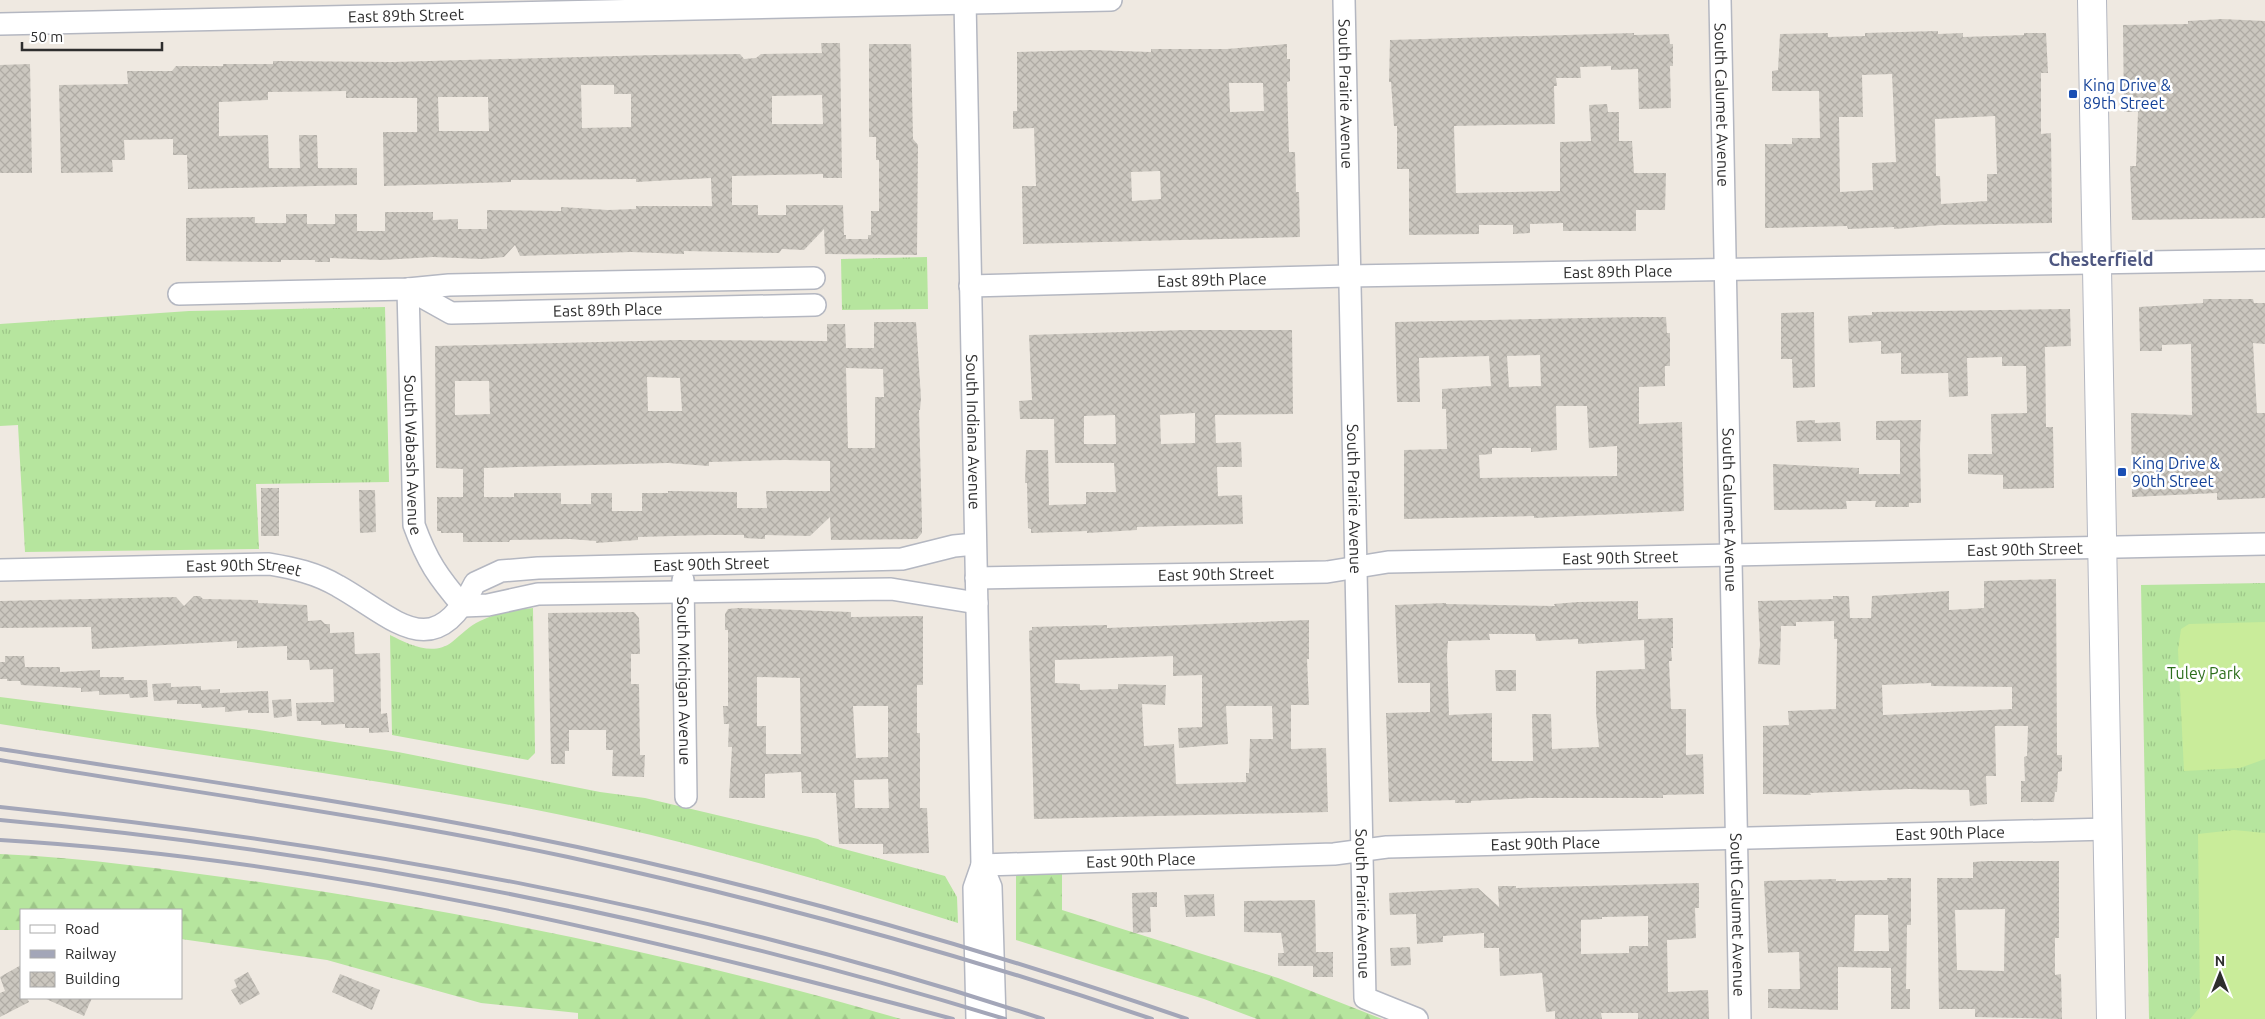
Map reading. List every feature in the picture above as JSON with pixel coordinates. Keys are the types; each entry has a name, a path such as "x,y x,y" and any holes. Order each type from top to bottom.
{"street":[{"name":"East 89th Street","path":"0,24 216,10 1112,0"},
{"name":"South Prairie Avenue","path":"1344,0 1348,276 1365,998 1417,1019"},
{"name":"South Calumet Avenue","path":"1720,0 1740,1019"},
{"path":"2092,0 2111,1019"},
{"name":"South Indiana Avenue","path":"965,2 982,865 974,888 977,1019"},
{"name":"East 89th Place","path":"970,286 1348,276 1724,271 2265,260"},
{"name":"East 89th Place","path":"179,294 408,289 449,285 814,278"},
{"name":"East 89th Place","path":"408,289 451,313 815,305"},
{"name":"South Wabash Avenue","path":"408,289 414,525 425,555 442,582 463,606"},
{"name":"East 90th Street","path":"0,570 269,564 297,569 319,576 407,628 424,631 444,625 463,606 475,583 501,571 530,568 902,559 954,546 975,544"},
{"name":"East 90th Street","path":"976,578 1327,572 1388,562 2265,544"},
{"name":"South Michigan Avenue","path":"682,565 686,797"},
{"name":"East 90th Street","path":"463,606 488,604 538,594 891,589 977,603"},
{"name":"East 90th Place","path":"982,865 1334,854 1397,846 2108,829"},
{"name":"South Indiana Avenue","path":"982,865 991,887 994,1019"}],"green space":[{"path":"927,257 928,309 842,310 841,259"},
{"path":"385,307 389,482 256,484 259,549 25,552 18,425 0,426 0,324 189,311"},
{"name":"Tuley Park","path":"2265,583 2265,1019 2149,1019 2141,585"},
{"path":"533,608 535,753 528,760 392,735 390,635 421,648 437,648 452,642 472,625 486,618 506,612"},
{"path":"2265,622 2265,759 2240,768 2184,771 2178,650 2181,629 2189,624"},
{"path":"0,697 259,730 398,752 600,792 645,798 818,839 829,845 945,876 957,897 958,923 829,883 743,859 656,836 536,810 307,770 0,724"},
{"path":"2234,830 2265,833 2265,1019 2190,1019 2200,1007 2198,834"},
{"path":"0,854 100,862 346,895 506,924 586,940 744,977 901,1019 578,1019 578,1013 481,1003 327,960 182,939 182,909 20,909 20,930 0,930"},
{"path":"1062,874 1062,910 1278,978 1382,1019 1257,1019 1204,999 1016,940 1016,875"}],"building":[{"path":"2222,19 2265,21 2265,218 2132,220 2130,166 2136,166 2138,112 2124,112 2123,25 2188,24 2188,21"},
{"path":"1938,31 1938,34 1963,33 1963,37 2046,33 2048,73 2041,73 2041,134 2051,133 2052,223 1941,225 1894,229 1894,227 1848,229 1847,226 1765,228 1765,144 1792,144 1792,138 1820,138 1819,91 1772,91 1772,71 1778,70 1780,34 1828,33 1828,37 1865,36 1865,33","holes":["1892,74 1896,162 1872,163 1873,190 1840,192 1839,117 1863,117 1862,75","1995,116 1997,174 1987,174 1987,201 1941,204 1940,176 1936,176 1935,119"]},
{"path":"1634,33 1634,35 1669,34 1670,44 1673,44 1673,66 1670,66 1671,108 1639,109 1638,69 1611,70 1611,66 1580,67 1581,78 1556,78 1557,86 1554,86 1555,124 1454,126 1456,193 1560,191 1560,142 1591,141 1589,105 1607,104 1608,112 1619,112 1619,141 1632,141 1634,173 1666,173 1665,210 1636,210 1636,231 1563,231 1563,223 1530,224 1530,233 1513,234 1513,225 1479,225 1479,234 1409,235 1409,169 1397,169 1397,126 1394,126 1391,82 1389,82 1390,40"},
{"path":"821,43 840,43 842,178 823,178 823,174 732,176 732,205 758,205 758,215 786,215 786,205 843,205 844,235 846,235 846,239 868,239 868,235 871,235 871,211 879,211 879,160 876,160 876,137 869,137 869,44 911,44 913,139 918,145 917,255 825,254 824,229 804,250 782,249 779,253 684,251 684,254 631,252 520,256 515,245 504,257 482,259 433,257 382,260 330,258 330,262 315,262 315,260 281,260 281,262 186,261 186,218 255,217 255,223 286,223 286,214 307,214 307,224 335,224 335,214 357,214 357,231 385,231 385,212 433,212 433,220 458,219 458,229 487,229 487,210 561,211 561,207 608,210 636,209 636,206 712,206 711,178 636,182 636,179 511,180 511,182 384,186 383,132 417,132 417,98 346,98 346,91 268,92 268,100 219,102 219,136 268,135 269,168 300,168 299,135 317,135 318,168 357,168 357,185 188,189 187,155 173,155 173,139 124,140 125,160 112,160 113,172 61,173 59,85 128,84 127,71 172,71 176,66 273,64 273,61 393,62 740,54 744,59 756,58 761,54 822,53","holes":["581,85 614,85 614,94 631,94 631,127 582,128","822,95 823,124 772,124 772,96","438,97 488,97 489,131 439,131"]},
{"path":"1287,44 1287,59 1290,59 1290,81 1287,82 1289,152 1295,152 1296,192 1299,192 1300,237 1023,244 1022,186 1036,186 1034,128 1013,129 1013,111 1017,111 1017,52 1090,50 1151,52 1151,49 1227,49","holes":["1229,83 1263,83 1264,111 1230,112","1160,171 1161,199 1132,201 1131,172"]},
{"path":"30,64 32,173 0,173 0,65"},
{"path":"2203,299 2253,299 2254,303 2265,303 2265,344 2253,343 2257,413 2265,413 2265,498 2217,500 2217,493 2132,497 2131,413 2192,415 2191,344 2162,345 2162,351 2140,351 2139,307 2203,303"},
{"path":"2070,309 2071,346 2045,347 2046,427 2053,427 2054,488 2003,489 2003,475 1968,474 1968,454 1992,454 1991,414 2027,413 2026,366 2002,366 2002,357 1967,358 1968,396 1949,397 1948,373 1901,374 1901,353 1881,354 1881,341 1849,343 1848,316 1872,315 1872,312"},
{"path":"1814,312 1815,387 1793,388 1792,359 1781,359 1781,313"},
{"path":"1666,317 1667,333 1670,333 1670,366 1665,366 1665,386 1639,387 1639,424 1682,422 1684,511 1534,518 1534,516 1404,519 1404,450 1447,449 1446,409 1442,409 1442,389 1491,386 1489,356 1419,358 1420,402 1397,402 1395,322","holes":["1540,355 1541,386 1509,387 1507,356","1556,406 1587,406 1589,448 1617,446 1617,476 1480,478 1479,455 1492,454 1492,448 1531,448 1531,452 1557,450"]},
{"path":"874,322 916,322 921,398 919,410 922,525 922,533 917,539 831,540 830,517 810,536 765,535 765,539 744,538 744,535 710,535 638,537 638,540 596,543 596,541 570,539 463,542 463,533 441,533 441,531 437,531 437,497 463,497 463,469 436,468 435,346 679,340 827,341 827,324 845,324 846,348 874,348","holes":["846,368 883,369 884,397 875,397 875,448 848,448","647,377 680,378 682,411 648,411","455,381 489,381 490,414 455,415","830,461 830,491 766,491 767,508 737,508 737,492 668,491 668,493 642,493 642,511 612,511 612,493 591,493 591,504 561,504 561,493 514,493 514,497 484,497 484,468 668,463 709,466 709,462"]},
{"path":"1185,330 1292,330 1293,414 1215,415 1216,443 1241,442 1242,467 1217,467 1218,496 1242,495 1243,524 1137,527 1137,530 1087,533 1087,531 1031,533 1031,529 1028,528 1027,483 1025,483 1026,450 1048,450 1049,505 1086,504 1086,492 1116,492 1114,463 1055,463 1054,419 1020,419 1019,401 1032,400 1029,335","holes":["1195,413 1195,443 1161,444 1160,415","1115,415 1116,444 1084,444 1084,416"]},
{"path":"1815,420 1815,423 1840,422 1841,441 1797,442 1796,421"},
{"path":"1921,420 1921,503 1909,503 1909,507 1875,507 1876,501 1846,501 1847,509 1774,510 1773,464 1859,468 1859,474 1900,474 1900,440 1876,440 1876,421"},
{"path":"261,488 279,488 279,536 261,536"},
{"path":"359,490 375,490 376,532 360,533"},
{"path":"2056,579 2057,755 2062,755 2062,771 2058,772 2057,792 2055,792 2054,802 2021,802 2021,781 2025,781 2024,757 2027,756 2028,726 1995,726 1996,776 1986,776 1987,804 1970,806 1969,790 1909,789 1810,793 1811,795 1763,794 1763,726 1789,725 1788,711 1836,709 1837,639 1834,639 1834,621 1796,622 1796,626 1781,626 1780,665 1758,664 1760,645 1758,601 1833,599 1833,596 1849,596 1850,618 1871,618 1872,596 1949,591 1949,610 1984,608 1984,581","holes":["1931,683 1931,686 2012,687 2012,709 1883,715 1882,685"]},
{"path":"194,596 200,596 203,599 258,600 258,603 307,605 308,621 321,620 325,624 330,624 330,633 354,632 355,654 380,653 381,714 387,713 389,732 369,733 369,728 345,728 345,724 321,725 321,721 297,721 296,703 334,702 333,669 310,670 309,660 287,660 287,646 237,648 237,641 92,649 91,627 0,628 0,601 176,597 184,606"},
{"path":"1638,601 1638,619 1673,618 1672,661 1669,661 1671,709 1686,709 1686,755 1703,754 1704,794 1663,795 1663,798 1529,798 1471,801 1471,803 1455,803 1455,800 1389,802 1386,713 1430,712 1430,683 1398,683 1395,605 1446,603 1555,606 1554,604","holes":["1489,634 1535,634 1536,641 1578,639 1578,644 1644,640 1645,669 1596,671 1596,711 1599,747 1552,749 1551,714 1532,714 1533,761 1492,761 1492,713 1449,715 1448,641 1490,640"]},
{"path":"728,609 851,612 851,617 923,616 923,685 917,685 917,733 920,733 920,808 927,808 929,853 883,854 883,844 839,844 836,793 802,793 801,772 765,774 765,798 729,798 732,747 728,747 729,724 724,724 723,706 728,706 728,630 725,630 725,614","holes":["757,677 800,678 801,754 766,754 766,726 757,726","853,706 888,706 888,757 856,758","888,779 889,808 855,808 854,780"]},
{"path":"634,612 639,618 640,654 631,654 631,684 639,684 640,755 645,755 644,777 612,776 613,750 606,750 606,730 569,730 569,751 565,751 565,764 551,764 548,613"},
{"path":"1309,620 1309,659 1307,659 1309,705 1291,705 1291,749 1326,748 1328,812 1034,819 1029,631 1032,630 1032,627 1107,625 1107,628","holes":["1173,656 1173,676 1202,675 1202,727 1178,728 1179,748 1228,744 1226,706 1272,706 1273,739 1250,739 1249,773 1246,773 1246,782 1176,784 1174,744 1144,746 1142,704 1165,705 1166,685 1118,684 1118,689 1080,690 1080,684 1055,683 1055,660"]},
{"path":"5,656 24,656 25,667 60,667 60,672 100,670 100,677 124,677 124,680 147,680 148,697 130,698 129,694 99,695 99,691 81,692 81,688 21,685 20,681 0,679 0,662 5,662"},
{"path":"1495,670 1516,670 1516,691 1496,691"},
{"path":"171,683 171,687 201,686 201,690 220,689 220,693 268,691 269,713 248,713 248,710 225,712 225,707 202,708 201,704 177,704 177,700 154,701 152,684"},
{"path":"291,699 292,716 274,718 272,700"},
{"path":"2059,861 2059,938 2055,938 2055,975 2061,974 2062,1019 1975,1017 1975,1009 1939,1009 1937,878 1973,878 1973,862","holes":["2005,909 2004,971 1957,970 1955,910"]},
{"path":"1887,878 1911,878 1911,925 1907,925 1906,989 1910,989 1910,1009 1891,1009 1891,968 1838,967 1838,1010 1768,1008 1768,989 1800,989 1799,952 1768,953 1764,881 1887,880","holes":["1855,915 1888,915 1889,951 1854,951"]},
{"path":"1699,883 1699,908 1695,908 1696,938 1667,940 1668,992 1708,990 1709,1019 1638,1019 1638,1013 1601,1013 1602,1019 1555,1019 1555,1011 1546,1012 1542,973 1500,976 1499,948 1484,948 1484,933 1443,936 1443,942 1417,944 1416,914 1390,915 1389,893 1478,888 1499,907 1498,886 1516,886 1516,888","holes":["1648,916 1648,946 1629,946 1629,953 1581,954 1581,920 1602,919 1602,917"]},
{"path":"1157,892 1157,907 1150,907 1151,932 1133,933 1132,893"},
{"path":"1214,894 1215,916 1186,917 1184,895"},
{"path":"1315,900 1316,952 1333,952 1333,977 1313,977 1313,966 1278,966 1278,953 1284,953 1281,933 1244,932 1244,901"},
{"path":"1410,947 1411,965 1391,966 1390,948"},
{"path":"20,966 20,999 28,999 29,1002 0,1017 0,993 5,991 0,977"},
{"path":"248,972 260,994 240,1005 231,990 237,987 234,980"},
{"path":"340,974 380,990 372,1010 332,992"},
{"path":"46,999 92,999 84,1016"}],"railway":[{"path":"0,749 386,810 514,834 684,871 769,892 937,939 1021,964 1187,1019"},
{"path":"0,760 427,829 568,857 715,891 862,930 1007,972 1152,1019"},
{"path":"0,807 264,840 528,885 658,912 788,944 916,979 1043,1019"},
{"path":"0,820 128,833 255,850 382,870 508,894 633,920 758,950 882,983 1005,1019"},
{"path":"0,840 121,850 242,864 481,905 718,958 953,1019"}],"place":[{"name":"King Drive & 89th Street","path":"2073,94"},
{"name":"King Drive & 90th Street","path":"2122,472"}],"district":[{"name":"Chesterfield","path":"2101,259"}]}
